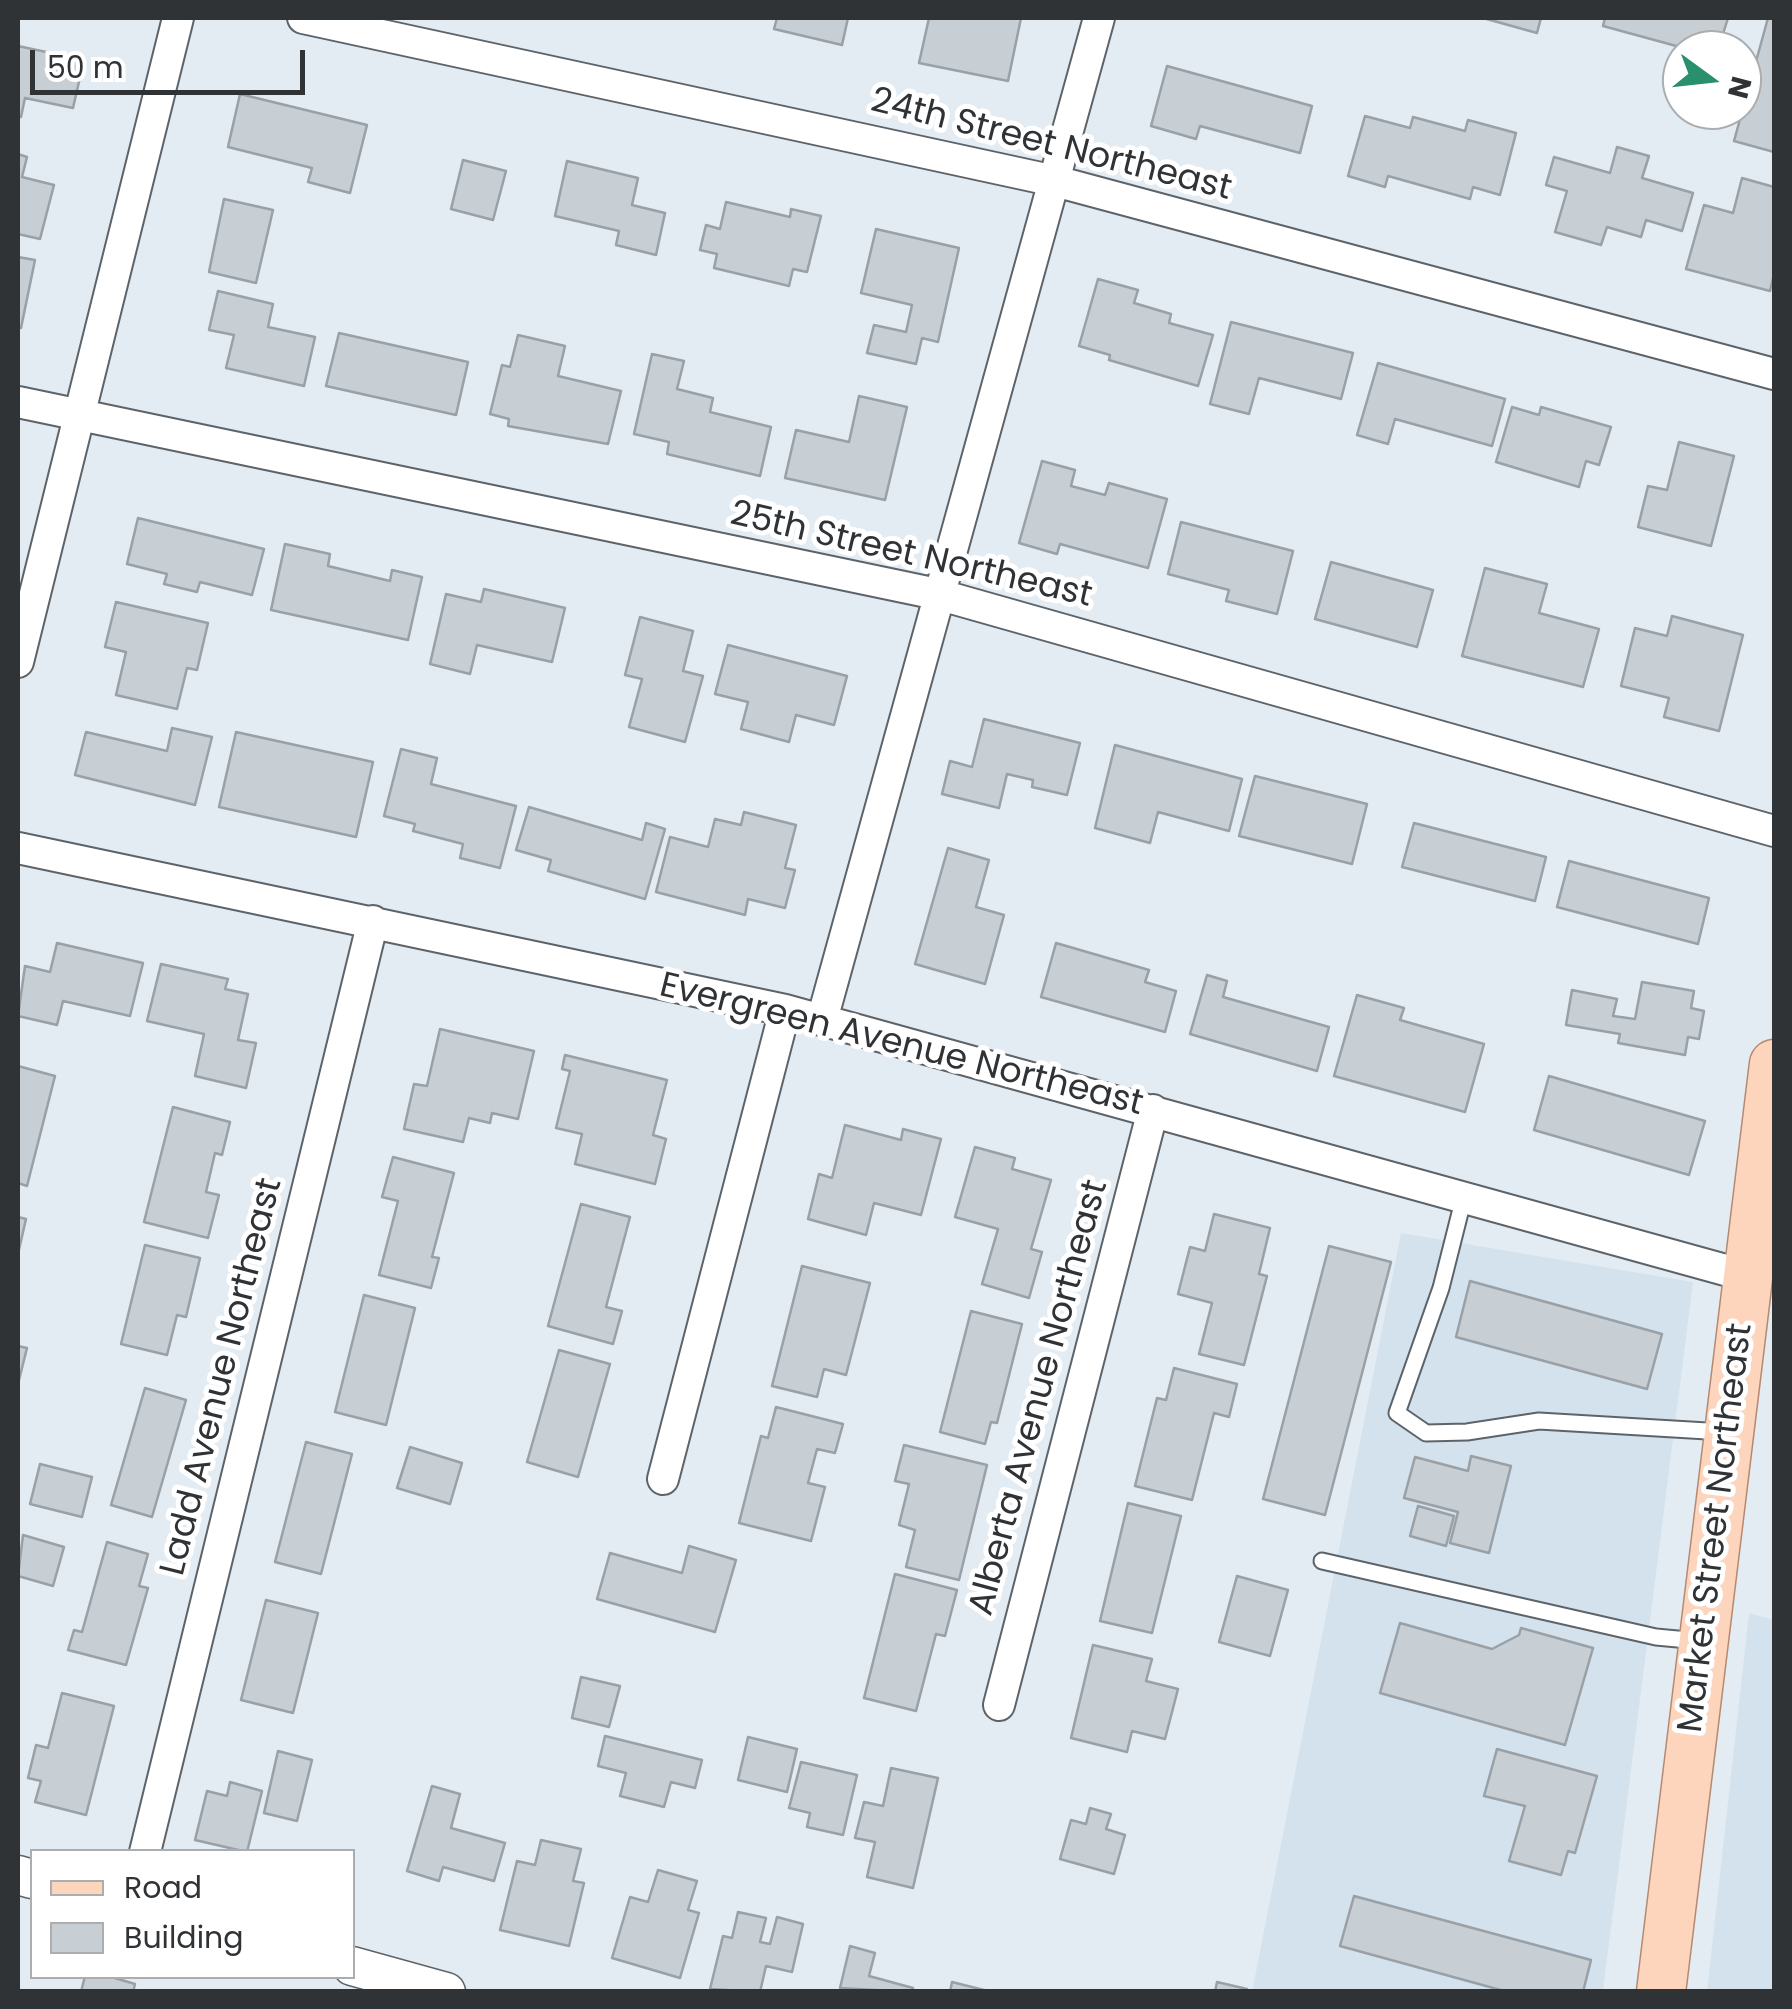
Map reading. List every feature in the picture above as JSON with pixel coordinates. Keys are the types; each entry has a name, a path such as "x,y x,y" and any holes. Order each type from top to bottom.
{"main road":[{"name":"Market Street Northeast","path":"1661,1992 1728,1433 1761,1281 1774,1064"}],"street":[{"path":"18,662 178,18"},
{"name":"24th Street Northeast","path":"303,18 1055,181 1774,374"},
{"path":"822,1020 1099,18"},
{"name":"25th Street Northeast","path":"18,402 937,594 1774,832"},
{"name":"Evergreen Avenue Northeast","path":"18,848 784,1010 1761,1281"},
{"name":"Ladd Avenue Northeast","path":"146,1849 373,921"},
{"path":"664,1478 784,1010"},
{"name":"Alberta Avenue Northeast","path":"1000,1705 1153,1110"},
{"path":"355,1967 446,1992"}],"lane":[{"path":"1464,1196 1442,1288 1397,1413 1426,1432 1466,1432 1539,1421 1728,1433"},
{"path":"1322,1561 1656,1638 1703,1641"}],"shaded area":[{"path":"1401,1233 1693,1282 1603,1991 1252,1992"},
{"path":"1749,1613 1774,1620 1774,1991 1707,1991"}],"building":[{"path":"777,18 848,18 842,45 774,29"},
{"path":"929,18 1021,18 1008,81 919,63"},
{"path":"1483,18 1541,18 1537,33"},
{"path":"1605,18 1728,18 1724,30 1662,30 1662,42 1603,26"},
{"path":"1768,18 1774,18 1774,152 1734,141 1737,130 1762,130 1762,40"},
{"path":"18,46 84,60 73,108 25,98 21,117 18,116"},
{"path":"1167,66 1312,106 1300,153 1200,126 1196,139 1151,126"},
{"path":"240,94 367,125 350,193 308,182 312,168 228,147"},
{"path":"1365,116 1410,128 1413,117 1465,131 1468,120 1516,133 1500,195 1473,187 1470,199 1388,176 1385,187 1348,176"},
{"path":"1617,147 1649,156 1642,178 1693,193 1682,231 1646,220 1641,237 1607,227 1601,245 1555,232 1567,191 1546,185 1554,157 1610,173"},
{"path":"18,154 27,157 22,177 54,185 40,239 18,234"},
{"path":"463,160 506,171 493,220 451,209"},
{"path":"567,161 638,178 632,205 665,213 656,255 616,245 619,231 555,216"},
{"path":"1742,178 1774,187 1774,274 1770,291 1686,269 1704,205 1733,213"},
{"path":"224,199 273,210 256,283 209,272"},
{"path":"726,202 790,217 791,209 821,216 807,272 793,269 789,286 714,268 717,254 700,250 706,225 720,229"},
{"path":"876,229 959,248 938,342 922,338 916,364 867,353 874,325 906,332 912,305 861,293"},
{"path":"18,257 35,260 21,328 18,327"},
{"path":"1098,279 1138,290 1134,303 1171,314 1169,323 1213,335 1198,386 1109,360 1110,355 1079,346"},
{"path":"218,291 273,304 268,327 315,337 304,386 226,368 234,335 209,330"},
{"path":"1231,322 1353,353 1341,399 1259,378 1249,414 1210,404"},
{"path":"339,333 468,362 456,415 326,386"},
{"path":"518,335 565,346 558,376 621,391 608,444 508,426 509,419 490,414 502,365 510,367"},
{"path":"652,354 684,361 677,389 713,398 710,412 771,427 760,476 667,454 669,442 634,434"},
{"path":"1378,363 1505,399 1492,446 1395,419 1388,444 1357,435"},
{"path":"859,396 907,407 885,500 785,478 796,430 849,442"},
{"path":"1512,407 1539,415 1541,407 1611,427 1599,465 1586,461 1579,487 1496,462"},
{"path":"1679,442 1734,456 1711,546 1638,527 1648,486 1667,490"},
{"path":"1042,461 1075,470 1071,486 1105,495 1109,483 1167,499 1148,568 1060,544 1057,554 1019,543"},
{"path":"138,518 264,549 252,595 200,582 197,592 164,584 167,574 127,564"},
{"path":"1181,522 1293,551 1277,614 1226,601 1229,590 1168,574"},
{"path":"285,544 330,554 328,566 390,581 392,570 422,577 408,640 271,610"},
{"path":"1331,562 1433,590 1417,647 1315,619"},
{"path":"1485,568 1547,584 1539,613 1599,629 1583,687 1462,656"},
{"path":"484,589 565,608 552,662 477,645 470,674 430,664 446,594 481,602"},
{"path":"116,602 208,623 197,670 187,668 177,709 116,695 126,652 105,647"},
{"path":"1672,616 1743,635 1719,731 1664,717 1669,698 1621,686 1635,628 1667,636"},
{"path":"640,617 693,631 683,671 703,676 685,742 629,727 642,679 625,675"},
{"path":"728,645 847,676 834,725 796,715 789,742 741,729 748,702 715,694"},
{"path":"984,719 1080,743 1067,795 1032,787 1033,780 1007,774 999,808 942,794 950,761 972,767"},
{"path":"172,728 212,737 195,805 75,775 86,732 167,751"},
{"path":"236,732 373,762 356,837 219,807"},
{"path":"1115,745 1242,779 1229,831 1158,812 1150,843 1095,828"},
{"path":"401,749 437,758 431,784 516,806 500,868 460,858 463,844 413,831 415,824 384,816"},
{"path":"1255,776 1367,804 1352,864 1239,836"},
{"path":"529,807 642,840 646,823 665,829 645,899 548,871 551,860 516,850"},
{"path":"744,812 796,825 785,868 795,870 785,908 748,899 745,915 656,892 670,837 708,847 715,819 741,825"},
{"path":"1414,823 1546,857 1535,901 1402,867"},
{"path":"948,848 989,860 976,907 1004,915 985,984 915,964"},
{"path":"1569,861 1709,898 1698,944 1557,907"},
{"path":"57,943 143,963 130,1016 63,1001 57,1025 18,1016 25,966 50,972"},
{"path":"1056,943 1149,970 1145,982 1176,991 1165,1032 1041,997"},
{"path":"161,964 228,979 225,989 248,994 238,1040 256,1043 246,1088 195,1076 204,1034 147,1021"},
{"path":"1207,975 1227,981 1223,997 1329,1027 1317,1071 1190,1034"},
{"path":"1642,982 1694,991 1691,1008 1704,1011 1699,1039 1688,1037 1685,1055 1618,1043 1620,1034 1566,1025 1572,990 1617,999 1613,1016 1635,1019"},
{"path":"1357,995 1404,1008 1400,1020 1484,1044 1465,1112 1334,1076"},
{"path":"440,1029 534,1051 518,1119 492,1113 490,1123 469,1118 463,1142 404,1129 414,1084 427,1086"},
{"path":"565,1055 667,1080 653,1135 666,1139 655,1184 575,1164 582,1134 556,1128 570,1071 562,1069"},
{"path":"18,1066 55,1076 27,1186 18,1183"},
{"path":"1549,1076 1705,1121 1689,1175 1534,1130"},
{"path":"173,1107 230,1122 222,1155 215,1153 206,1192 219,1195 208,1238 144,1222"},
{"path":"845,1125 901,1140 903,1129 941,1139 921,1215 874,1203 866,1235 808,1219 819,1174 832,1178"},
{"path":"975,1147 1015,1158 1012,1169 1051,1180 1031,1249 1042,1252 1029,1298 982,1284 998,1229 955,1217"},
{"path":"393,1157 454,1173 432,1257 439,1258 431,1288 379,1275 398,1201 382,1197"},
{"path":"581,1204 630,1217 606,1307 622,1311 613,1344 548,1326"},
{"path":"1214,1214 1270,1228 1259,1274 1267,1276 1244,1365 1199,1354 1212,1303 1178,1294 1190,1247 1205,1251"},
{"path":"18,1217 26,1219 18,1254"},
{"path":"145,1245 200,1258 186,1317 177,1315 167,1355 121,1344"},
{"path":"1329,1246 1391,1262 1325,1515 1263,1499"},
{"path":"802,1266 870,1283 846,1375 824,1369 817,1397 772,1386"},
{"path":"1470,1281 1662,1334 1647,1389 1456,1337"},
{"path":"364,1295 415,1308 386,1425 335,1412"},
{"path":"971,1311 1022,1324 997,1423 991,1422 985,1444 940,1432"},
{"path":"18,1346 27,1348 18,1384"},
{"path":"559,1350 610,1364 578,1477 527,1462"},
{"path":"1174,1368 1237,1384 1229,1417 1214,1413 1192,1500 1135,1486 1157,1398 1166,1400"},
{"path":"145,1388 186,1400 152,1517 111,1505"},
{"path":"776,1407 843,1424 835,1453 817,1449 808,1483 825,1487 811,1541 739,1523 761,1436 768,1438"},
{"path":"306,1442 352,1454 321,1574 275,1562"},
{"path":"904,1445 987,1465 959,1580 906,1567 915,1530 899,1525 909,1484 895,1481"},
{"path":"410,1447 462,1463 450,1504 397,1488"},
{"path":"1471,1456 1511,1466 1489,1553 1450,1543 1458,1512 1404,1498 1415,1457 1468,1471"},
{"path":"40,1464 92,1477 82,1517 30,1504"},
{"path":"1128,1503 1181,1516 1152,1633 1100,1621"},
{"path":"1418,1506 1454,1516 1446,1546 1410,1536"},
{"path":"23,1535 64,1547 53,1586 18,1576"},
{"path":"107,1542 148,1554 139,1586 148,1588 126,1665 68,1650 74,1630 82,1632"},
{"path":"689,1546 736,1560 715,1632 597,1599 610,1553 682,1573"},
{"path":"895,1574 957,1590 945,1636 936,1634 916,1711 864,1698"},
{"path":"1237,1576 1288,1590 1270,1656 1219,1642"},
{"path":"266,1600 318,1613 293,1713 241,1700"},
{"path":"1400,1623 1492,1649 1519,1635 1521,1628 1593,1648 1565,1745 1380,1693"},
{"path":"1093,1645 1152,1659 1146,1681 1178,1689 1165,1739 1132,1731 1127,1752 1071,1738"},
{"path":"581,1677 620,1686 609,1727 572,1718"},
{"path":"62,1693 114,1706 86,1815 35,1802 41,1781 28,1778 36,1745 48,1748"},
{"path":"605,1736 702,1760 695,1788 671,1782 664,1807 620,1796 626,1773 598,1766"},
{"path":"748,1737 797,1749 787,1792 738,1780"},
{"path":"1497,1749 1597,1776 1575,1853 1568,1851 1561,1875 1509,1861 1525,1806 1484,1796"},
{"path":"278,1751 312,1760 297,1821 264,1813"},
{"path":"801,1762 857,1775 843,1835 807,1827 810,1813 789,1808"},
{"path":"891,1768 938,1778 913,1888 867,1877 875,1842 855,1838 864,1802 883,1806"},
{"path":"230,1782 262,1791 248,1849 195,1840 207,1791 227,1796"},
{"path":"432,1786 460,1794 451,1828 505,1843 494,1881 443,1867 439,1881 407,1871"},
{"path":"1090,1808 1111,1814 1106,1829 1125,1835 1114,1874 1060,1859 1071,1820 1086,1824"},
{"path":"541,1840 581,1849 573,1881 584,1883 569,1946 500,1930 517,1861 535,1865"},
{"path":"658,1870 697,1881 688,1910 699,1913 680,1978 612,1958 630,1897 648,1902"},
{"path":"1354,1896 1591,1960 1583,1992 1508,1992 1340,1946"},
{"path":"738,1912 766,1918 760,1942 770,1944 777,1917 803,1924 792,1972 766,1966 760,1992 710,1989 723,1936 732,1938"},
{"path":"850,1946 875,1953 869,1976 913,1988 912,1992 840,1988"},
{"path":"84,1979 118,1979 135,1984 133,1992 81,1992"},
{"path":"952,1982 992,1992 950,1992"},
{"path":"1217,1982 1247,1989 1215,1992"}]}
